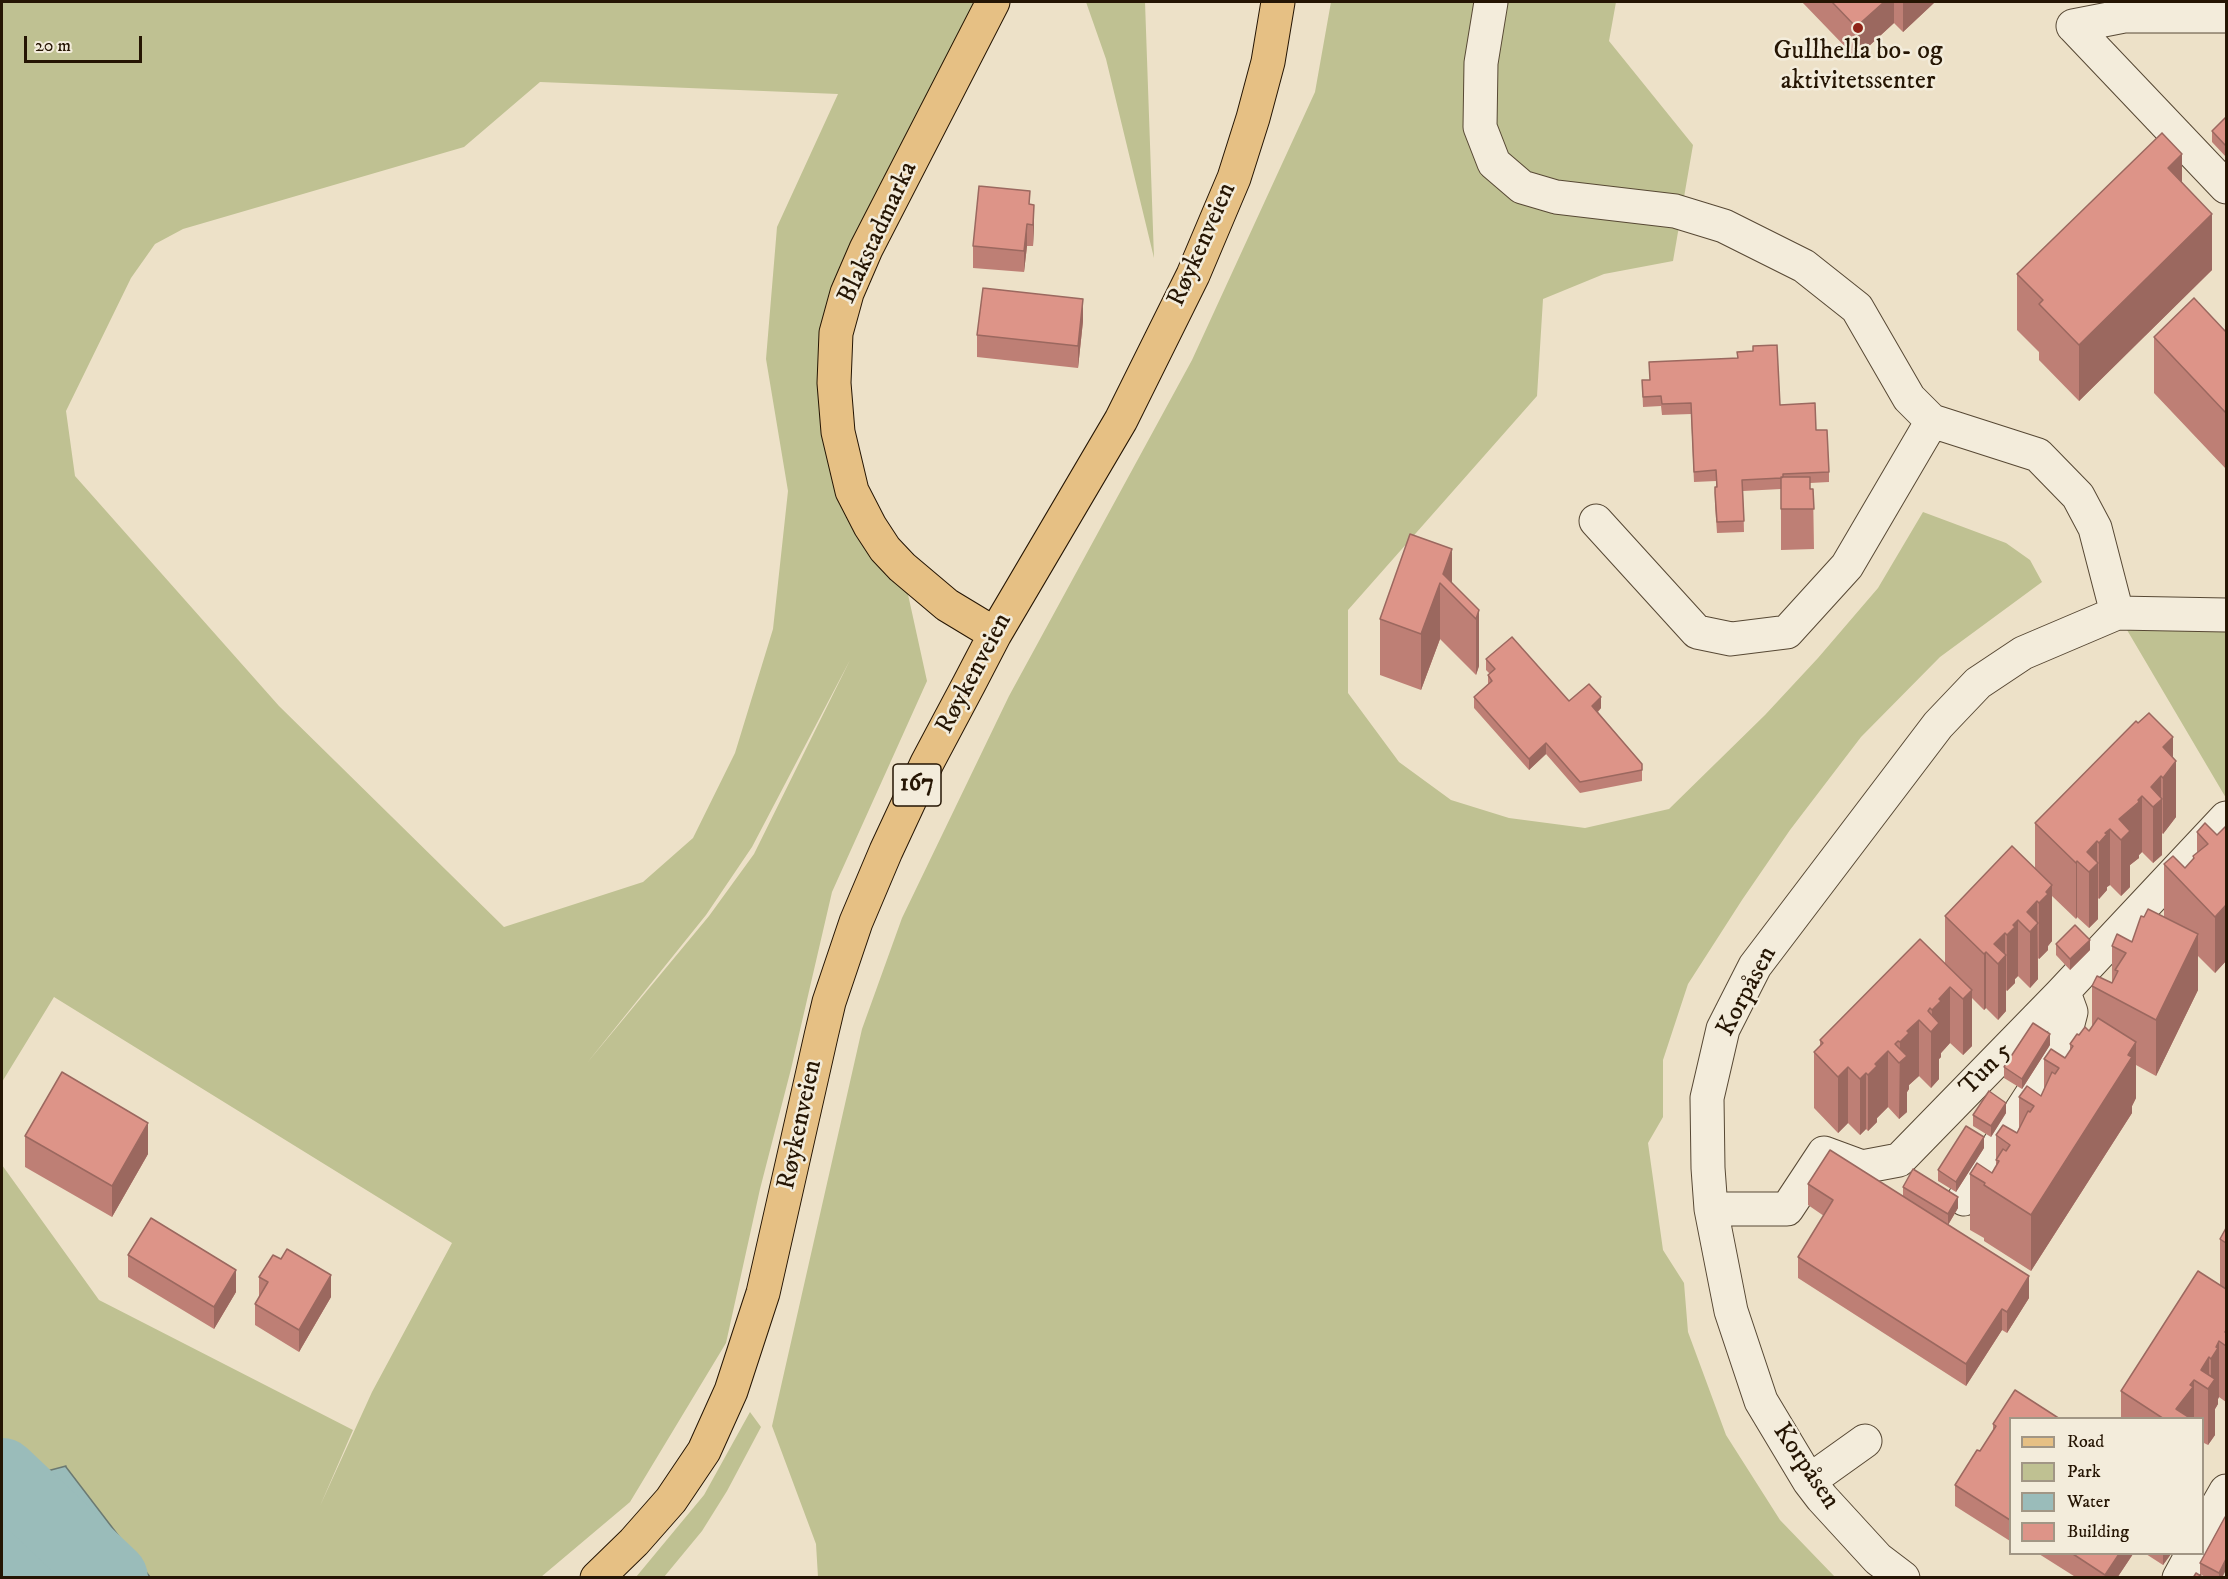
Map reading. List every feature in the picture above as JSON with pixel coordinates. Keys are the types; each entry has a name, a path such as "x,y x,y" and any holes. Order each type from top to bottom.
{"main road":[{"name":"Blakstadmarka","path":"993,2 866,249 847,293 836,333 834,383 838,432 852,491 870,526 885,549 911,575 947,605 995,634"},
{"name":"Røykenveien","path":"597,1578 634,1542 671,1500 704,1451 731,1391 764,1293 829,1002 856,922 927,763 995,634 1121,420 1193,275 1234,178 1253,118 1268,62 1278,2"}],"street":[{"path":"1491,2 1481,63 1480,127 1494,163 1522,187 1556,197 1675,211 1725,226 1804,266 1857,308 1909,398 1932,421 2038,455 2078,496 2095,528 2117,613"},
{"path":"2226,16 2124,16 2073,26 2226,187"},
{"path":"1596,521 1697,632 1731,639 1787,632 1847,566 1932,421"},
{"name":"Korpåsen","path":"1903,1578 1878,1559 1809,1481 1761,1401 1731,1311 1711,1209 1707,1098 1723,1029 1755,966 1938,725 1978,683 2023,653 2117,613 2226,615"},
{"name":"Tun 5","path":"1711,1209 1787,1209 1824,1153 1862,1167 1899,1160 2061,995 2226,818"},
{"path":"1965,1199 2056,1057 2071,1012 2067,1001 2061,995"},
{"path":"1809,1481 1865,1441"},
{"path":"2204,1530 2226,1491"},
{"path":"2179,1578 2191,1555"}],"green space":[{"path":"2,2 988,2 847,293 852,491 902,567 927,681 832,892 791,1069 760,1189 726,1343 630,1502 541,1577 150,1577 66,1467 2,1483 2,1165 99,1300 353,1430 320,1506 372,1392 452,1243 54,997 2,1082","holes":["540,82 838,94 777,227 766,359 788,491 773,629 735,753 693,838 643,882 504,927 279,706 75,476 66,411 131,278 155,244 183,229 464,147","850,660 754,854 709,916 587,1063 706,915 752,847"]},
{"path":"1086,2 1145,2 1154,258 1106,59"},
{"path":"1331,2 1616,2 1609,41 1693,145 1673,261 1604,274 1543,299 1537,396 1348,610 1348,693 1399,762 1451,800 1509,818 1585,828 1669,809 1765,715 1878,588 1923,512 2006,543 2030,560 2042,582 1940,657 1861,737 1790,830 1688,984 1663,1060 1663,1117 1648,1143 1663,1250 1684,1283 1688,1332 1726,1435 1780,1520 1835,1577 818,1577 816,1544 772,1426 862,1029 902,918 1009,696 1192,360 1315,92"},
{"path":"2117,613 2226,615 2226,798"},
{"path":"750,1412 761,1427 727,1491 702,1531 664,1577 636,1577 704,1495"}],"water":[{"path":"66,1466 150,1577 2,1577 2,1483"}],"building":[{"path":"1832,2 1884,2 1856,27"},
{"path":"2226,117 2226,146 2212,131"},
{"path":"2162,133 2182,154 2168,168 2212,214 2079,345 2039,304 2043,300 2017,274"},
{"path":"979,186 1030,191 1029,204 1034,205 1033,225 1027,224 1024,251 973,246"},
{"path":"983,288 1083,299 1078,346 977,335"},
{"path":"2194,298 2226,332 2226,413 2154,337"},
{"path":"1777,345 1780,405 1815,403 1816,430 1827,430 1829,472 1783,474 1781,478 1742,480 1744,521 1717,522 1716,470 1694,472 1691,403 1662,404 1661,396 1643,397 1642,380 1650,380 1649,362 1738,358 1737,352 1753,351 1753,346"},
{"path":"1781,477 1810,477 1814,509 1781,509"},
{"path":"1410,534 1452,549 1443,574 1479,610 1476,619 1440,583 1421,634 1380,619"},
{"path":"1512,637 1569,701 1589,684 1601,697 1592,706 1642,764 1642,770 1580,782 1546,743 1529,759 1474,697 1492,681 1488,675 1495,669 1486,659"},
{"path":"2149,713 2173,737 2163,747 2176,761 2163,778 2161,776 2151,787 2162,799 2153,807 2142,796 2139,802 2119,819 2130,831 2121,840 2110,829 2099,843 2097,841 2087,852 2098,863 2089,872 2077,861 2076,863 2035,823 2136,721 2138,723"},
{"path":"2205,823 2217,835 2226,826 2226,905 2215,917 2164,864 2173,856 2185,868 2194,858 2193,856 2208,844 2197,832"},
{"path":"2012,846 2052,885 2046,892 2048,894 2039,903 2037,901 2027,912 2038,923 2030,932 2018,920 2007,935 2005,933 1994,944 2006,955 1998,964 1986,952 1984,954 1945,916"},
{"path":"2148,909 2198,934 2156,1020 2092,986 2097,976 2112,983 2118,971 2115,970 2126,953 2112,946 2117,934 2132,942 2141,916 2144,917"},
{"path":"2075,925 2090,940 2070,959 2056,944"},
{"path":"1920,939 1972,990 1963,999 1950,987 1939,999 1941,1001 1928,1011 1939,1023 1931,1032 1919,1020 1907,1031 1909,1033 1900,1042 1895,1044 1907,1056 1899,1063 1888,1051 1868,1075 1866,1073 1860,1079 1848,1067 1838,1077 1814,1052 1823,1043 1820,1040"},
{"path":"2098,1018 2136,1042 2128,1055 2132,1057 2031,1215 1970,1174 1977,1163 1992,1173 2003,1149 2006,1151 2010,1145 1996,1135 2003,1125 2017,1133 2028,1111 2030,1112 2034,1106 2019,1097 2027,1086 2041,1096 2052,1072 2055,1074 2059,1068 2044,1059 2051,1049 2065,1058 2077,1034 2079,1035 2085,1027 2089,1031"},
{"path":"2033,1023 2050,1034 2022,1079 2004,1067"},
{"path":"62,1072 148,1123 112,1186 25,1136"},
{"path":"1989,1091 2006,1103 1991,1126 1973,1115"},
{"path":"1966,1126 1984,1137 1956,1182 1938,1170"},
{"path":"1830,1150 2029,1276 2007,1312 2002,1309 1966,1364 1798,1257 1833,1200 1808,1184"},
{"path":"1913,1169 1958,1197 1948,1214 1903,1187"},
{"path":"151,1218 236,1270 214,1307 128,1255"},
{"path":"2226,1228 2226,1243 2220,1239"},
{"path":"287,1249 331,1275 299,1330 255,1304 268,1282 259,1277 273,1255 281,1259"},
{"path":"2198,1271 2226,1289 2226,1346 2219,1341 2216,1347 2218,1348 2201,1370 2215,1379 2208,1389 2194,1380 2190,1385 2193,1387 2176,1409 2188,1417 2161,1417 2121,1391"},
{"path":"2015,1390 2057,1417 2009,1417 2009,1519 1955,1485 1977,1450 1980,1451 1996,1426 1993,1424"},
{"path":"2225,1517 2226,1559 2219,1573 2200,1563"},
{"path":"2075,1555 2118,1555 2105,1575"},
{"path":"2196,1573 2204,1578 2193,1578"}],"waterway":[{"path":"2,1474 112,1578"}],"place":[{"name":"Gullhella bo- og aktivitetssenter","path":"1858,28"}]}
